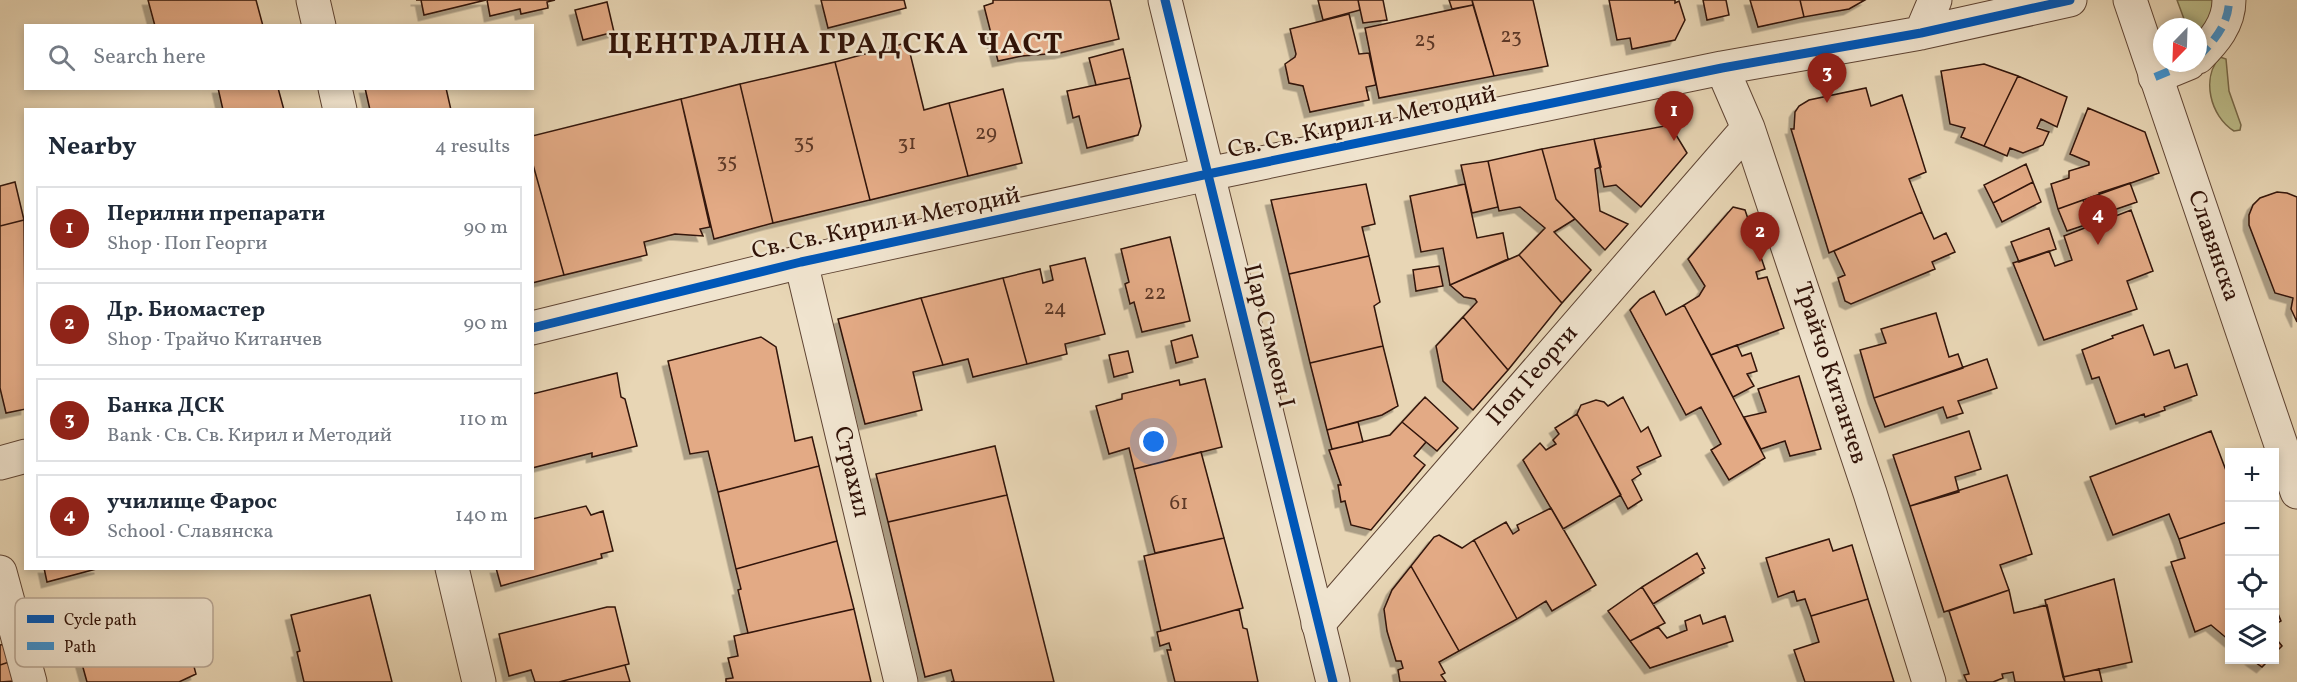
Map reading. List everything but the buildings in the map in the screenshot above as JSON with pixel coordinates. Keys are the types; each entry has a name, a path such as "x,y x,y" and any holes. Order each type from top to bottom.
{"street":[{"path":"313,0 319,24"},
{"name":"Цар Симеон I","path":"1166,0 1333,682"},
{"path":"1921,33 1935,0"},
{"name":"Св. Св. Кирил и Методий","path":"534,328 801,262 1208,174 1722,68 1921,33 2070,0"},
{"name":"Славянска","path":"2130,0 2297,492"},
{"path":"2207,48 2218,36 2229,8 2229,0"},
{"name":"Трайчо Китанчев","path":"1722,68 1748,128 1866,482 1929,682"},
{"path":"2156,77 2168,72"},
{"path":"335,90 340,108"},
{"name":"Поп Георги","path":"1318,624 1748,128"},
{"name":"Страхил","path":"801,262 900,682"},
{"path":"0,463 24,457"},
{"path":"452,570 479,682"},
{"path":"0,572 15,627"},
{"path":"26,667 30,682"}],"green space":[{"path":"2177,0 2215,0 2215,7 2207,23 2207,18 2184,18"},
{"path":"2220,57 2226,59 2229,91 2241,125 2240,130 2234,131 2226,124 2214,107 2210,86 2211,75"}],"marked path":[{"path":"2207,47 2223,24 2229,0"},
{"path":"2155,77 2167,72"}],"cycle path":[{"path":"1165,0 1333,682"},
{"path":"534,328 801,262 1208,174 1722,68 1921,33 2070,0"}],"place":[{"name":"Банка ДСК","path":"1827,103"},
{"name":"Перилни препарати","path":"1674,141"},
{"name":"училище Фарос","path":"2098,245"},
{"name":"Др. Биомастер","path":"1760,262"}],"district":[{"name":"ЦЕНТРАЛНА ГРАДСКА ЧАСТ","path":"836,45"}]}
